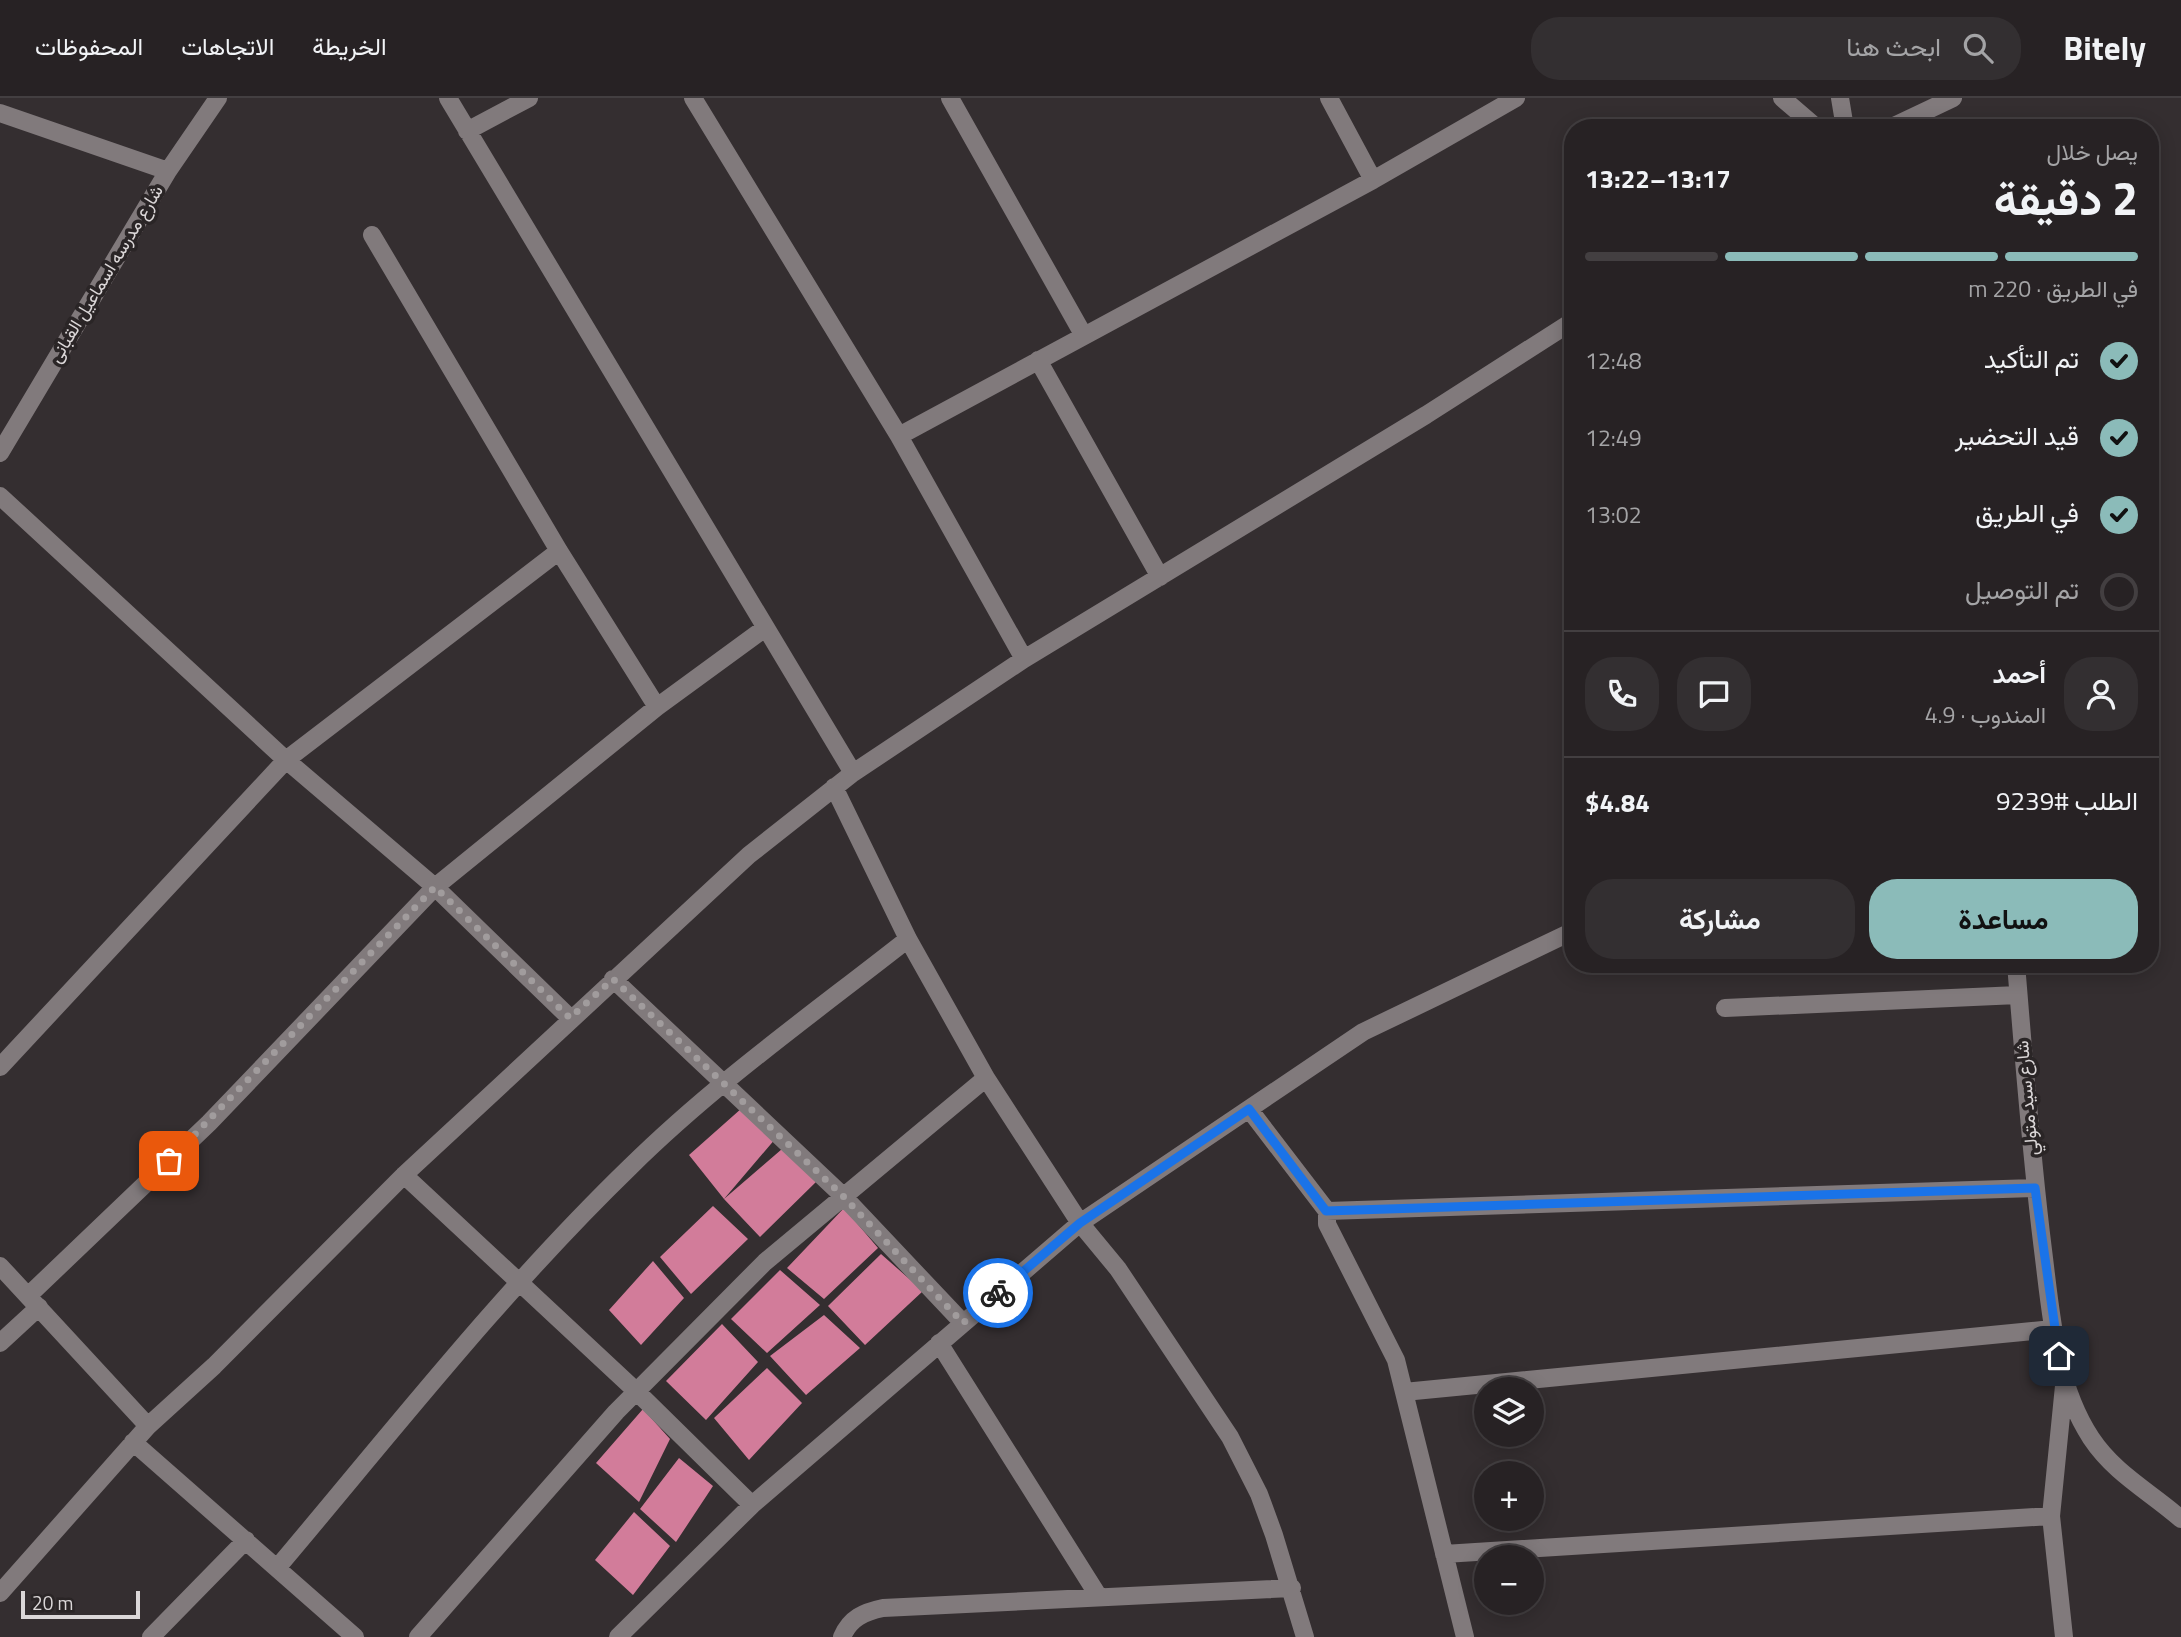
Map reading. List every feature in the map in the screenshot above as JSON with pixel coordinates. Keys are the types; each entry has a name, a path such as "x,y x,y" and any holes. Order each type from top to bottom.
{"street":[{"name":"شارع مدرسه اسماعيل القبانى","path":"0,453 168,171 218,98"},
{"path":"448,98 853,773"},
{"path":"467,131 528,98"},
{"path":"693,98 899,436 1024,659"},
{"path":"950,98 1084,336"},
{"path":"1329,98 1373,180"},
{"path":"899,436 1373,180 1516,98"},
{"path":"1783,98 1807,119"},
{"path":"1840,98 1844,119"},
{"path":"1909,119 1953,98"},
{"path":"0,113 168,171"},
{"path":"372,235 559,551 657,707"},
{"path":"0,1593 148,1426 214,1366 404,1175 570,1018 749,855 853,773 1024,659 1564,327"},
{"path":"1038,360 1160,577"},
{"path":"0,496 286,760 435,887 570,1018"},
{"path":"0,1067 286,760 559,551"},
{"path":"0,1343 33,1302 435,887 657,707 765,628"},
{"path":"834,787 908,939 986,1078 1080,1223 1118,1269 1230,1437 1259,1494 1293,1588 1306,1637"},
{"path":"618,1637 752,1505 1080,1223 1363,1032 1564,935"},
{"path":"277,1568 518,1283 631,1166 726,1083 908,939"},
{"name":"شارع سيد متولي","path":"2016,973 2035,1188 2053,1329 2065,1382 2076,1411 2108,1462 2130,1482 2181,1519"},
{"path":"613,979 842,1195 963,1323"},
{"path":"1725,1008 2018,995"},
{"path":"418,1637 636,1391 765,1262 842,1195 986,1078"},
{"path":"1249,1109 1326,1211 1326,1224 1396,1360 1465,1637"},
{"path":"404,1175 636,1391 752,1505"},
{"path":"1326,1211 2035,1188"},
{"path":"0,1266 148,1426"},
{"path":"1404,1392 2053,1329"},
{"path":"939,1343 1099,1597"},
{"path":"2064,1637 2051,1516 2065,1382"},
{"path":"134,1442 355,1637"},
{"path":"1444,1554 2051,1516"},
{"path":"151,1637 246,1540"},
{"path":"842,1637 851,1622 864,1612 883,1608 1293,1588"}],"building":[{"path":"742,1108 776,1138 724,1199 689,1155"},
{"path":"782,1149 817,1181 760,1237 724,1199"},
{"path":"713,1206 748,1239 691,1294 660,1257"},
{"path":"844,1208 878,1248 824,1299 787,1268"},
{"path":"881,1254 923,1291 865,1345 828,1306"},
{"path":"653,1261 684,1298 641,1345 609,1310"},
{"path":"780,1270 820,1305 767,1353 731,1319"},
{"path":"824,1315 860,1348 806,1395 770,1356"},
{"path":"722,1324 758,1362 706,1420 666,1381"},
{"path":"767,1368 802,1403 749,1460 714,1418"},
{"path":"643,1409 670,1439 639,1502 596,1463"},
{"path":"679,1458 713,1486 676,1542 640,1509"},
{"path":"634,1512 670,1546 633,1595 595,1560"}],"way so far":[{"path":"169,1161 209,1123 435,887 570,1018 613,979 842,1195 963,1323 998,1293"}],"route":[{"path":"998,1293 1080,1223 1249,1109 1326,1211 2035,1188 2053,1329 2059,1356"}]}
